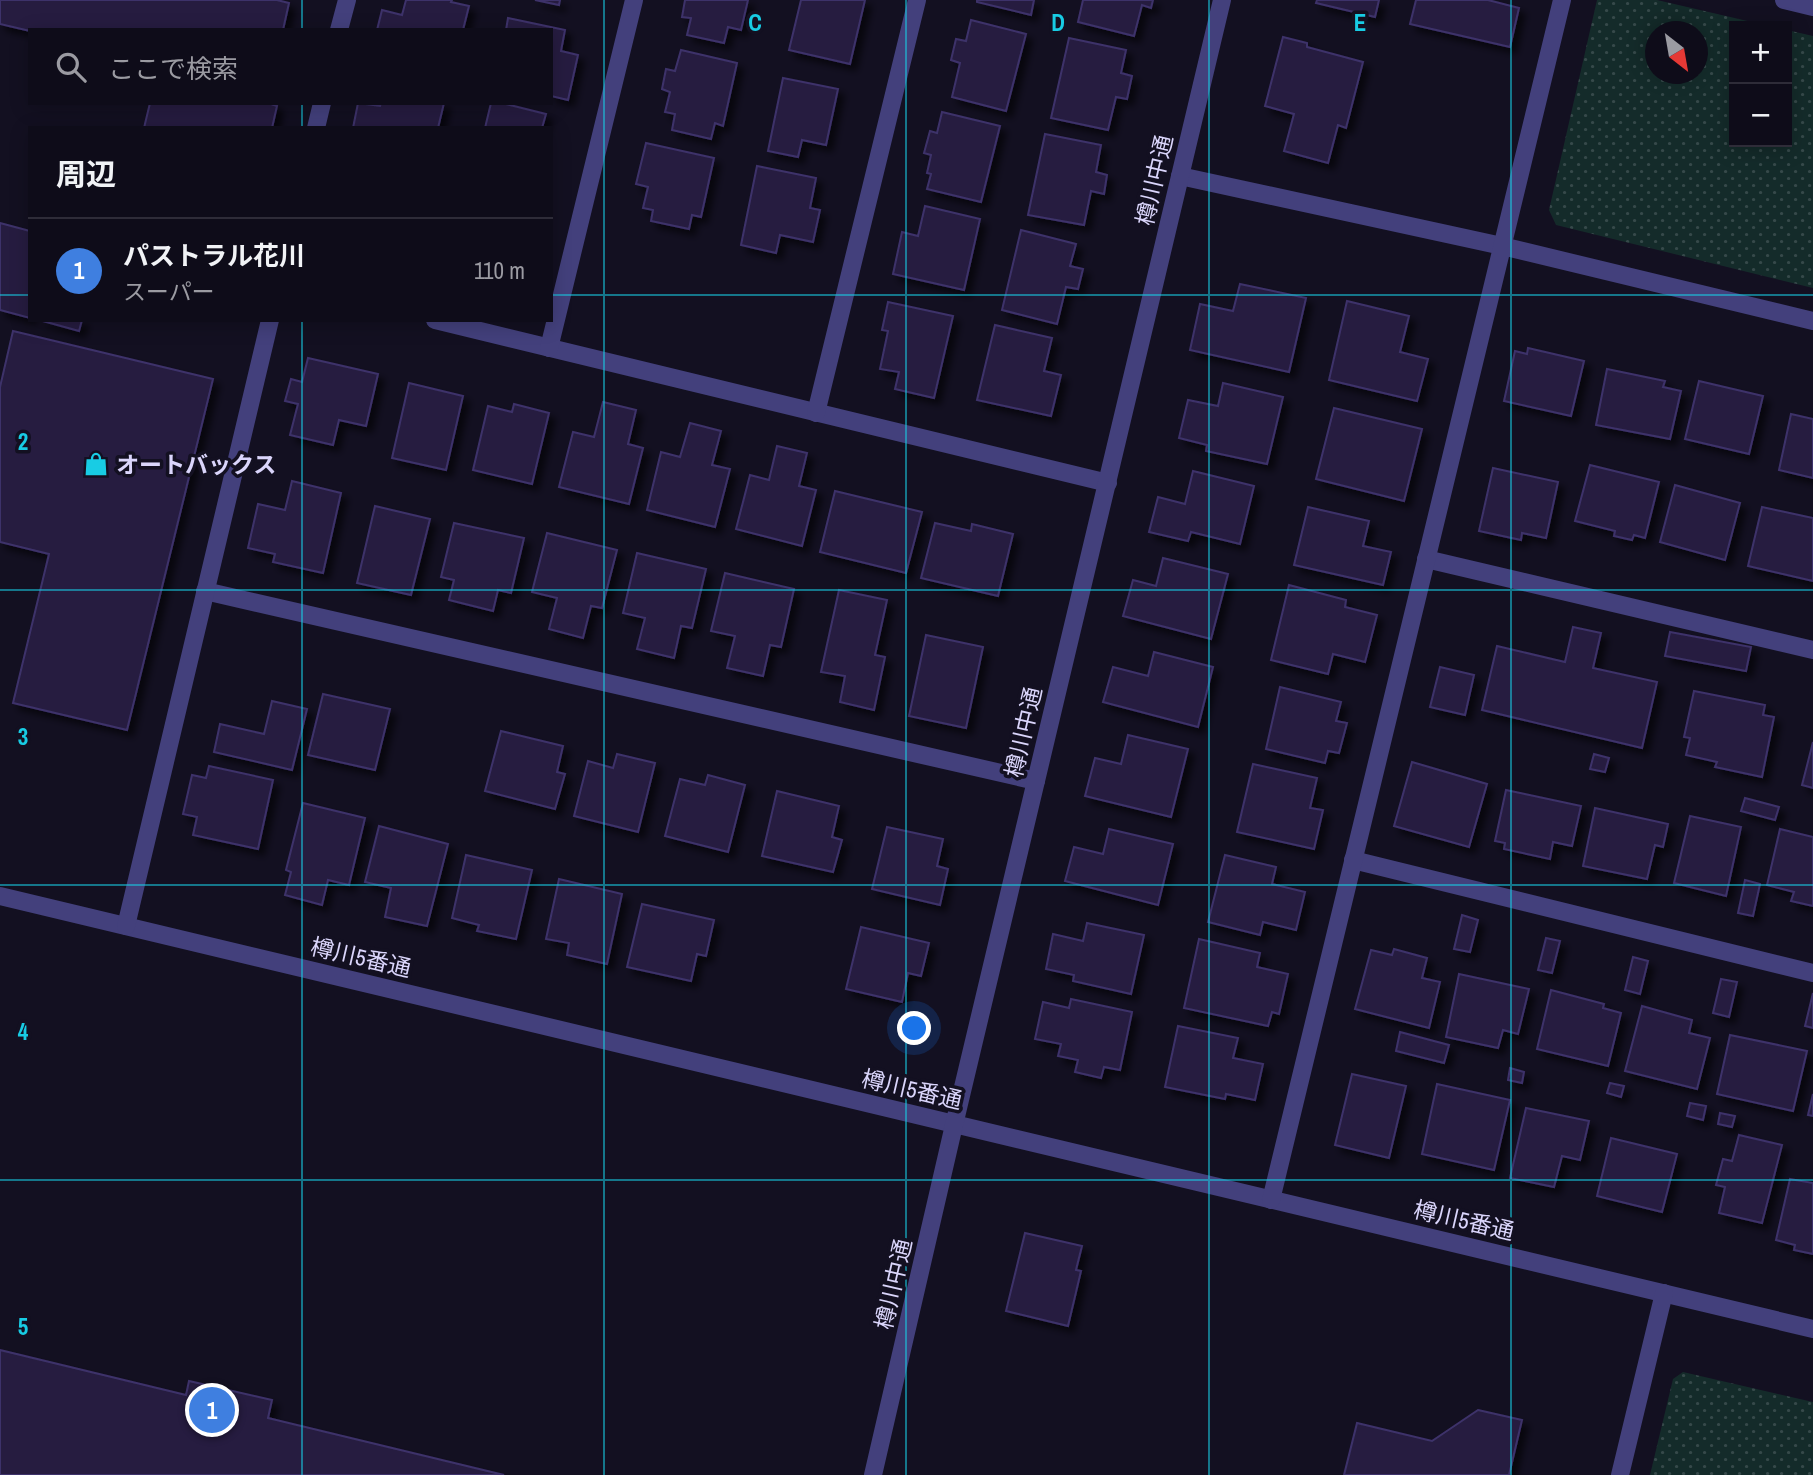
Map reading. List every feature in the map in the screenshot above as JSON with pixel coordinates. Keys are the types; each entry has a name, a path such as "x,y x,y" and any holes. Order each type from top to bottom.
{"street":[{"path":"340,28 346,0"},
{"path":"549,348 634,0"},
{"path":"816,413 917,0"},
{"name":"樽川中通","path":"873,1475 1222,0"},
{"path":"1270,1200 1562,0"},
{"path":"1784,0 1813,7"},
{"path":"316,126 322,105"},
{"path":"1180,176 1502,246 1813,321"},
{"path":"126,926 270,322"},
{"path":"443,322 1108,483"},
{"path":"1426,559 1813,650"},
{"path":"205,591 1036,781"},
{"path":"1353,860 1813,972"},
{"name":"樽川5番通","path":"0,896 1813,1329"},
{"path":"1620,1475 1664,1293"}],"green space":[{"path":"1597,0 1657,0 1747,21 1729,21 1729,147 1792,147 1792,31 1813,36 1813,288 1556,225 1549,210"},
{"path":"1683,1372 1813,1402 1813,1475 1650,1475 1673,1379"}],"building":[{"path":"0,0 277,0 289,3 283,28 28,28 28,31 0,24"},
{"path":"406,0 452,0 451,2 469,6 464,28 378,28 382,10 402,15"},
{"path":"535,0 560,0 559,5"},
{"path":"685,0 748,0 741,30 728,27 724,43 687,35 691,18 682,17"},
{"path":"801,0 865,0 850,64 789,50"},
{"path":"977,0 1034,0 1031,15"},
{"path":"1083,0 1153,0 1151,8 1142,5 1134,36 1078,22"},
{"path":"1317,0 1379,0 1375,17 1316,3"},
{"path":"1416,0 1488,0 1519,8 1510,47 1410,24"},
{"path":"508,18 565,30 561,51 578,55 568,100 553,96 553,28 506,28"},
{"path":"971,20 1026,34 1006,111 952,97 960,63 951,60 956,39 966,41"},
{"path":"1283,37 1307,43 1307,47 1363,62 1346,128 1338,125 1328,163 1284,151 1294,114 1265,106"},
{"path":"1069,38 1126,50 1121,73 1132,76 1127,99 1116,97 1108,130 1051,118"},
{"path":"681,50 737,63 723,126 715,123 711,139 672,130 675,114 665,112 670,92 662,89 666,69 675,71"},
{"path":"783,78 838,89 826,145 802,140 798,157 768,151"},
{"path":"150,105 277,106 272,126 144,126"},
{"path":"358,105 444,105 438,126 353,126"},
{"path":"491,105 510,105 546,114 543,126 485,126"},
{"path":"942,112 1000,126 981,202 927,189 931,174 927,173 931,155 924,153 930,131 937,133"},
{"path":"1045,134 1101,145 1096,172 1107,175 1104,194 1091,191 1084,225 1028,215"},
{"path":"646,143 714,158 701,217 692,215 689,229 651,221 653,210 643,208 648,187 636,184"},
{"path":"757,166 816,178 810,208 820,210 813,242 780,235 776,253 741,245"},
{"path":"925,206 980,219 964,290 893,274 902,232 918,236"},
{"path":"0,223 28,230 28,317 0,310"},
{"path":"1021,230 1076,244 1070,266 1083,269 1078,289 1066,287 1057,324 1002,310"},
{"path":"1240,284 1306,298 1289,372 1190,350 1200,304 1233,311"},
{"path":"1347,301 1409,316 1400,352 1428,359 1417,401 1329,380"},
{"path":"888,302 953,316 934,398 895,389 899,372 880,369 888,331 882,330"},
{"path":"46,322 81,322 79,331"},
{"path":"995,325 1052,338 1044,371 1061,375 1051,416 977,400"},
{"name":"オートバックス","path":"13,331 213,379 127,730 13,703 49,554 0,542 0,387"},
{"path":"1528,348 1584,361 1571,416 1504,401 1515,351 1527,354"},
{"path":"308,358 378,374 366,426 339,420 333,445 290,435 298,404 285,401 291,379 302,382"},
{"path":"1607,369 1665,381 1663,387 1681,391 1670,439 1596,425"},
{"path":"1699,381 1763,396 1749,454 1685,439"},
{"path":"409,383 463,396 446,470 392,458"},
{"path":"1223,383 1283,397 1267,464 1206,451 1207,445 1179,438 1188,400 1218,406"},
{"path":"603,402 636,410 628,444 643,448 629,504 559,487 573,432 594,437"},
{"path":"514,404 549,413 532,484 473,470 488,406 512,412"},
{"path":"1334,408 1422,429 1404,501 1316,479"},
{"path":"1791,414 1813,419 1813,478 1779,470"},
{"path":"690,423 721,431 712,465 730,469 715,527 647,510 661,452 680,457"},
{"path":"777,446 807,453 799,486 816,490 802,546 736,529 750,475 769,480"},
{"path":"1590,465 1659,482 1645,538 1634,535 1632,540 1614,536 1615,531 1575,521"},
{"path":"1493,468 1558,482 1546,538 1522,533 1521,540 1479,531"},
{"path":"1193,471 1254,486 1240,544 1191,532 1188,541 1149,532 1158,497 1185,504"},
{"path":"292,481 341,493 323,573 273,562 275,554 248,548 258,504 285,510"},
{"path":"1675,485 1740,503 1725,560 1660,542"},
{"path":"835,491 922,512 906,573 820,552"},
{"path":"375,506 430,519 411,595 357,583"},
{"path":"1308,507 1369,521 1363,546 1391,552 1383,585 1294,565"},
{"path":"1762,507 1813,518 1813,581 1748,566"},
{"path":"454,523 524,538 511,593 498,590 493,611 449,600 454,580 441,577"},
{"path":"935,523 971,531 972,524 1013,534 998,596 921,578"},
{"path":"547,533 617,550 602,608 591,606 583,638 549,629 557,598 532,592"},
{"path":"637,553 706,569 692,628 681,626 674,658 637,649 645,618 623,613"},
{"path":"1163,558 1228,574 1211,639 1123,616 1133,580 1156,586"},
{"path":"725,573 794,589 781,647 770,645 763,676 727,668 735,636 711,631"},
{"path":"1289,585 1346,600 1345,607 1377,615 1365,662 1333,654 1328,674 1271,660"},
{"path":"839,590 887,600 875,655 885,657 874,710 840,702 845,676 821,672"},
{"path":"1573,627 1601,633 1593,668 1657,682 1642,748 1482,710 1497,646 1565,662"},
{"path":"1670,632 1751,647 1746,671 1665,656"},
{"path":"926,635 983,647 966,728 909,716"},
{"path":"1154,652 1213,667 1198,727 1103,702 1113,667 1148,676"},
{"path":"1440,667 1474,675 1465,715 1430,707"},
{"path":"1280,687 1341,702 1336,721 1347,723 1339,753 1328,751 1325,763 1266,749"},
{"path":"1694,691 1765,705 1763,715 1774,717 1762,777 1715,767 1717,762 1686,755 1690,738 1684,737"},
{"path":"323,694 390,709 375,770 308,755"},
{"path":"272,701 307,709 292,770 214,752 220,724 264,734"},
{"path":"501,731 563,746 557,772 565,774 555,809 485,791"},
{"path":"1128,735 1188,749 1171,817 1085,796 1095,758 1121,764"},
{"path":"1813,742 1813,788 1802,785"},
{"path":"617,754 655,763 638,832 574,816 588,761 613,768"},
{"path":"1594,754 1609,758 1605,772 1590,769"},
{"path":"1412,762 1487,784 1469,847 1394,826"},
{"path":"1253,764 1317,778 1310,808 1323,810 1314,849 1237,832"},
{"path":"209,766 273,780 258,849 193,835 197,817 183,814 192,775 206,778"},
{"path":"708,775 745,785 728,852 665,836 680,779 705,785"},
{"path":"1506,790 1581,806 1572,846 1553,842 1550,859 1504,849 1505,843 1495,841"},
{"path":"777,791 839,806 832,837 842,840 833,872 762,856"},
{"path":"1745,798 1779,807 1775,820 1741,811"},
{"path":"303,803 365,818 349,885 328,880 322,905 285,895 291,872 286,870"},
{"path":"1595,808 1668,824 1663,847 1655,845 1647,879 1583,866"},
{"path":"1690,816 1741,827 1726,896 1674,883"},
{"path":"379,826 448,844 427,926 385,917 391,888 365,882"},
{"path":"887,827 943,839 937,866 948,869 940,905 872,889"},
{"path":"1109,829 1173,844 1158,905 1065,881 1074,847 1103,854"},
{"path":"1780,829 1813,837 1813,906 1791,901 1794,892 1767,885"},
{"path":"466,855 532,870 516,939 477,931 479,925 452,918"},
{"path":"1225,855 1276,867 1272,884 1305,892 1296,930 1263,922 1260,935 1208,922"},
{"path":"559,879 622,894 607,964 567,955 569,943 546,939"},
{"path":"1745,880 1760,884 1753,916 1738,913"},
{"path":"642,904 714,920 706,956 697,954 691,981 627,967"},
{"path":"1462,915 1478,920 1470,952 1454,949"},
{"path":"1087,923 1144,935 1131,994 1073,981 1074,975 1046,969 1053,934 1083,941"},
{"path":"861,927 929,943 921,976 908,973 902,1002 846,989"},
{"path":"1546,938 1560,941 1552,973 1538,970"},
{"path":"1199,939 1260,953 1257,967 1288,974 1279,1014 1272,1012 1268,1026 1184,1008"},
{"path":"1394,949 1427,958 1422,978 1440,982 1429,1028 1355,1009 1371,950 1392,955"},
{"path":"1633,957 1648,961 1640,994 1625,990"},
{"path":"1459,974 1529,989 1518,1034 1503,1030 1498,1048 1446,1037"},
{"path":"1721,979 1737,982 1729,1017 1713,1013"},
{"path":"1551,990 1604,1004 1603,1008 1621,1013 1608,1066 1537,1049"},
{"path":"1813,993 1813,1028 1805,1026"},
{"path":"1071,999 1132,1012 1120,1070 1104,1067 1101,1078 1075,1072 1078,1060 1058,1056 1061,1044 1035,1039 1043,1002 1069,1008"},
{"path":"1642,1006 1692,1020 1689,1033 1710,1038 1697,1089 1625,1071"},
{"path":"1178,1026 1238,1038 1233,1058 1263,1064 1255,1100 1226,1094 1225,1099 1165,1087"},
{"path":"1400,1032 1449,1045 1444,1063 1396,1051"},
{"path":"1730,1035 1807,1051 1793,1111 1717,1094"},
{"path":"1510,1068 1524,1072 1522,1083 1508,1080"},
{"path":"1352,1074 1406,1086 1389,1158 1335,1145"},
{"path":"1610,1083 1624,1086 1621,1097 1607,1093"},
{"path":"1437,1084 1510,1100 1494,1170 1422,1154"},
{"path":"1813,1094 1813,1116 1808,1115"},
{"path":"1690,1103 1706,1106 1703,1120 1687,1116"},
{"path":"1526,1108 1589,1121 1580,1160 1562,1156 1554,1187 1510,1178"},
{"path":"1720,1113 1735,1116 1732,1127 1718,1124"},
{"path":"1739,1135 1782,1145 1762,1223 1719,1213 1725,1187 1716,1185 1723,1159 1732,1161"},
{"path":"1611,1138 1677,1154 1662,1212 1597,1196"},
{"path":"1790,1179 1813,1183 1813,1254 1794,1250 1795,1245 1776,1240"},
{"path":"1025,1233 1082,1246 1076,1270 1081,1271 1068,1326 1006,1311"},
{"path":"0,1350 186,1395 189,1381 272,1400 268,1418 504,1475 0,1475"},
{"path":"1478,1410 1522,1420 1509,1475 1344,1475 1357,1423 1432,1441"}],"place":[{"name":"オートバックス","path":"96,464"},
{"name":"パストラル花川","path":"212,1410"}]}
